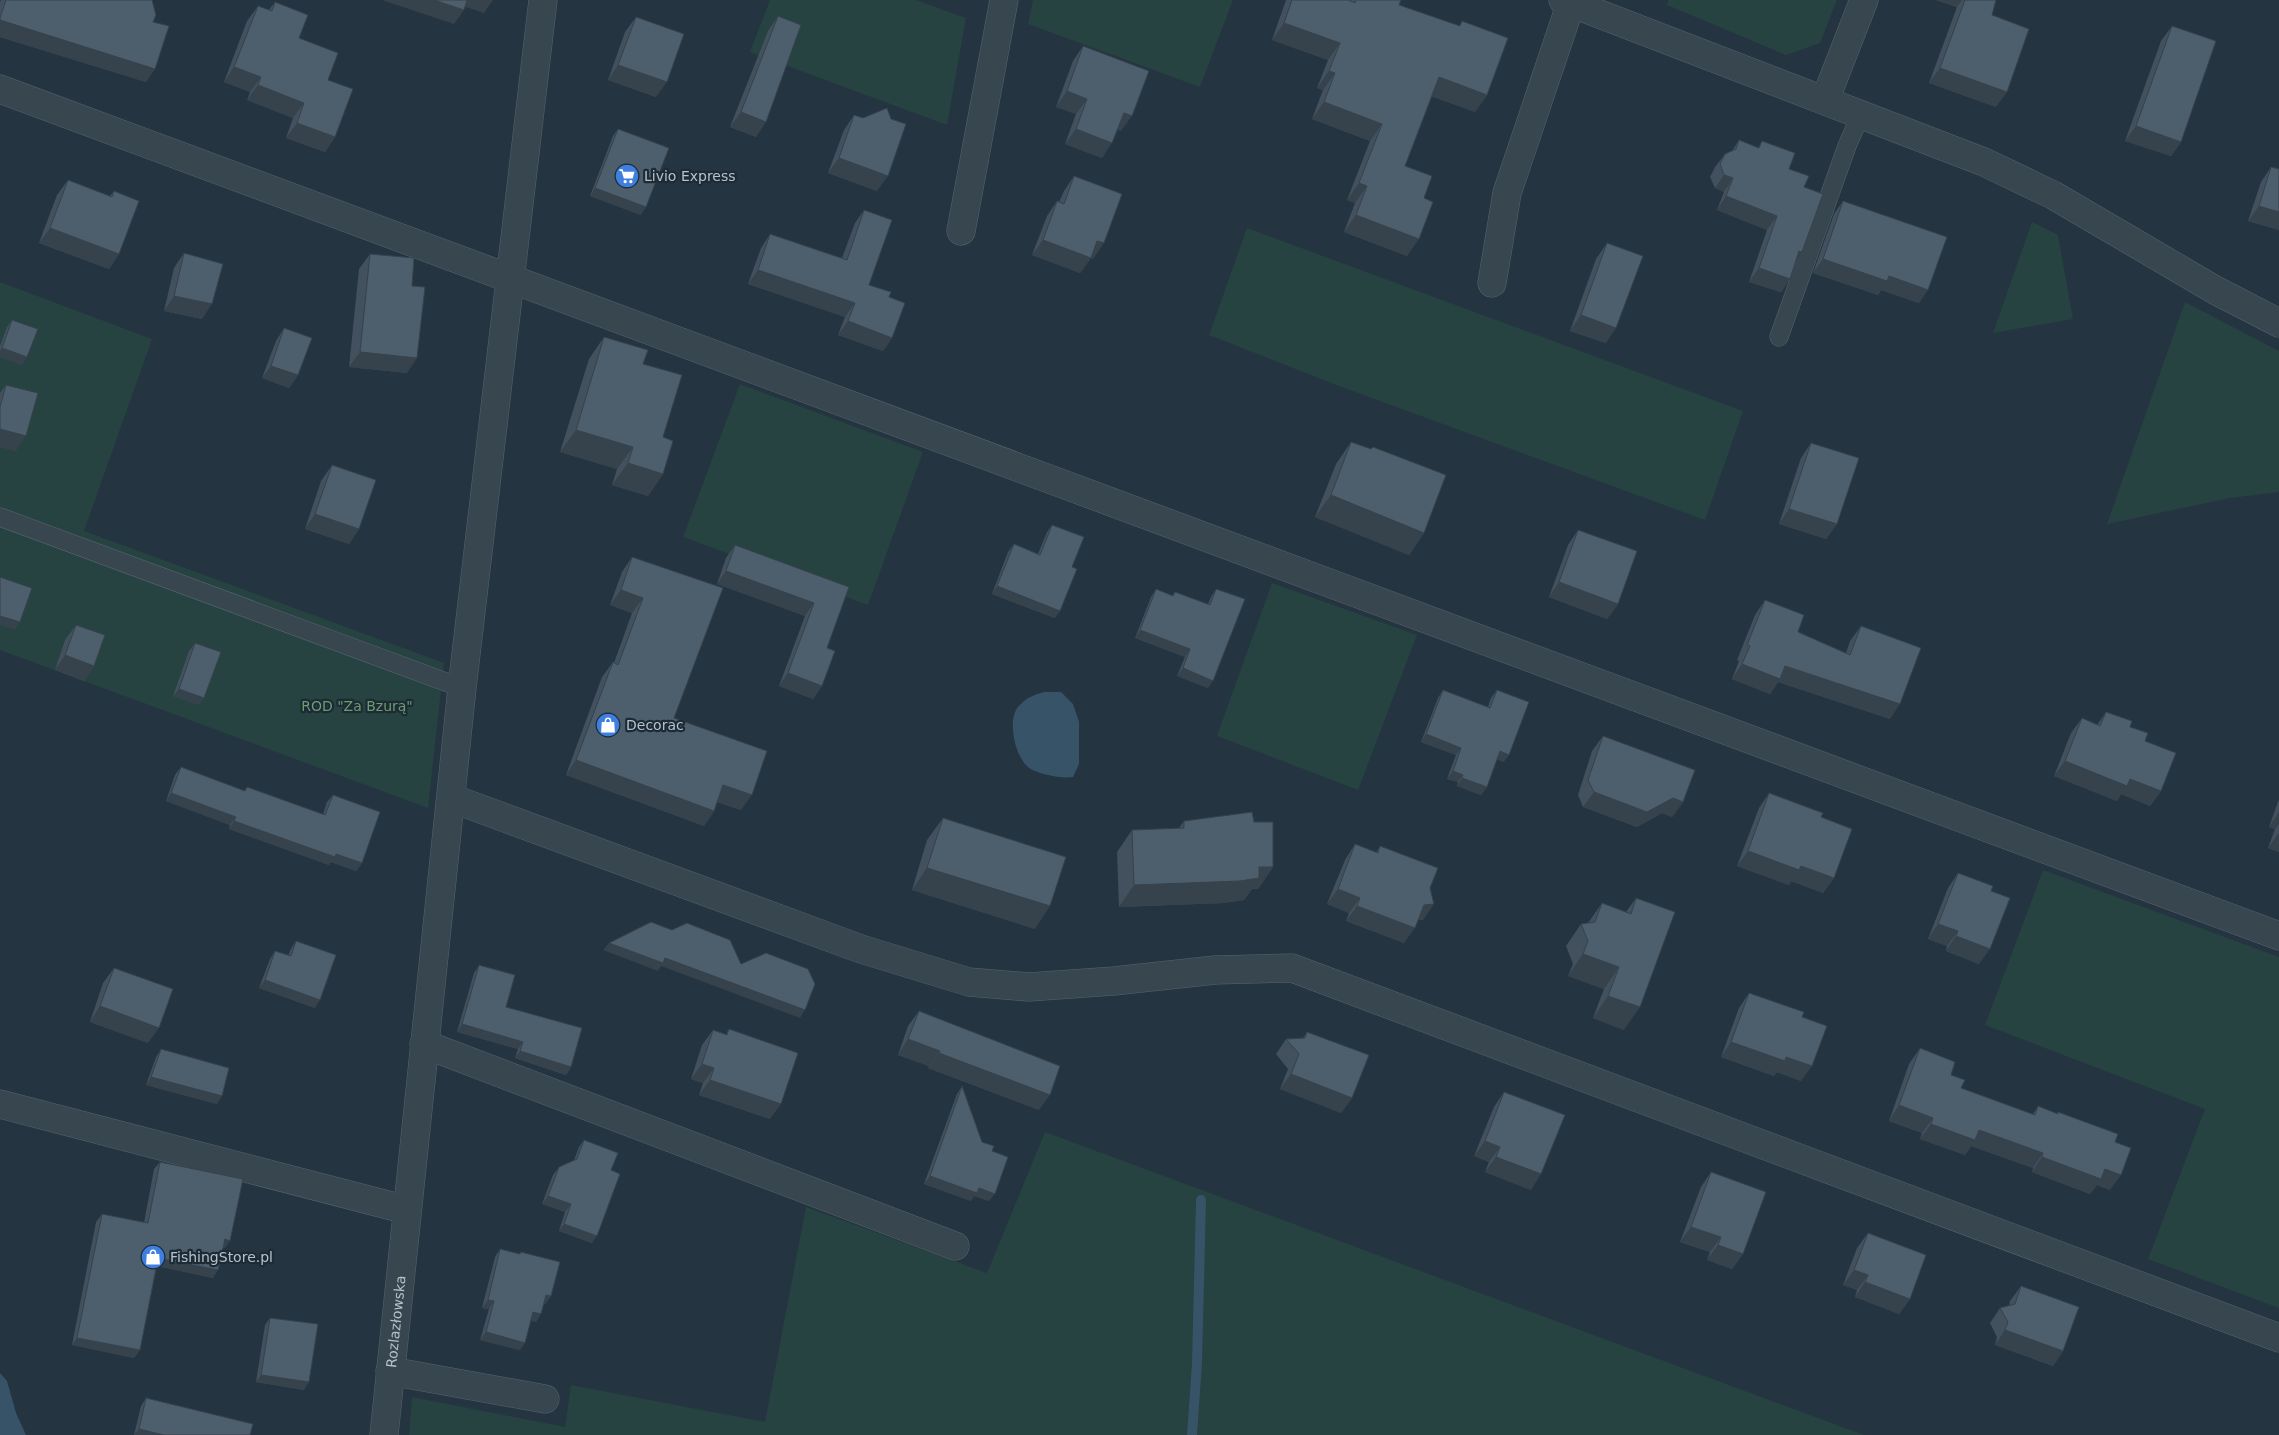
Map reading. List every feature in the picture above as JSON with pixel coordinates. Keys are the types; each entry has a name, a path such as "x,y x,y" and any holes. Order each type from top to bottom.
{"street":[{"name":"Rozlazłowska","path":"384,1435 462,688 512,280 543,0"},
{"path":"961,231 1004,0"},
{"path":"1825,100 1864,0"},
{"path":"1492,283 1507,193 1567,2 1984,162 2053,195 2215,290 2279,323"},
{"path":"0,89 2279,936"},
{"path":"451,798 861,949 969,982 1029,987 1114,981 1215,970 1292,968 2279,1338"},
{"path":"424,1044 955,1246"},
{"path":"0,1104 406,1210"},
{"path":"390,1371 545,1399"}],"lane":[{"path":"1779,337 1847,146 1861,114"},
{"path":"0,517 462,688"}],"green space":[{"path":"770,0 916,0 966,18 947,125 750,52"},
{"path":"1033,0 1233,0 1200,87 1028,24"},
{"path":"1668,0 1837,0 1820,43 1786,55 1667,5"},
{"path":"2032,222 2058,235 2073,319 1993,333"},
{"path":"1247,228 1743,411 1705,520 1339,386 1209,335"},
{"name":"ROD \"Za Bzurą\"","path":"0,282 152,339 84,531 444,663 428,808 0,650"},
{"path":"2185,302 2279,351 2279,492 2230,498 2107,524"},
{"path":"740,384 923,452 868,605 683,537"},
{"path":"1272,583 1417,635 1358,790 1217,736"},
{"path":"2043,870 2279,957 2279,1308 2148,1259 2205,1109 1985,1025"},
{"path":"1045,1132 1864,1435 409,1435 412,1397 565,1427 571,1385 765,1422 806,1207 987,1273"}],"water":[{"path":"1044,692 1061,692 1073,704 1079,722 1079,764 1073,777 1050,775 1032,770 1023,762 1016,747 1013,720 1018,707 1027,699"},
{"path":"0,1373 7,1381 16,1413 26,1435 0,1435"}],"building":[{"path":"6,0 152,0 156,15 153,22 169,26 155,69 0,20"},
{"path":"434,0 467,0 464,10"},
{"path":"1292,0 1348,0 1355,3 1356,0 1401,0 1399,5 1460,26 1462,21 1508,38 1487,95 1439,77 1405,166 1432,176 1424,198 1433,202 1419,239 1356,215 1367,186 1359,183 1382,124 1324,102 1335,73 1329,71 1340,43 1284,23"},
{"path":"1965,0 1996,0 1992,15 2029,29 2007,92 1940,68"},
{"path":"275,2 308,15 299,38 338,53 328,80 353,89 335,137 297,123 304,103 258,85 261,77 234,67 258,6 272,11"},
{"path":"778,16 801,25 766,122 741,112"},
{"path":"636,17 684,34 667,82 618,65"},
{"path":"2172,26 2216,41 2181,142 2136,126"},
{"path":"1083,46 1149,71 1132,116 1124,113 1112,143 1076,129 1087,99 1067,91"},
{"path":"887,108 891,119 906,124 888,176 839,158 854,115 863,118"},
{"name":"Livio Express","path":"618,129 669,148 646,207 595,188"},
{"path":"1739,140 1759,148 1762,141 1795,153 1789,169 1809,176 1804,187 1823,194 1802,252 1799,251 1790,279 1759,268 1777,216 1726,196 1733,178 1724,175 1720,164 1725,154 1736,149"},
{"path":"2271,167 2279,169 2279,212 2259,206"},
{"path":"1074,176 1122,194 1104,243 1097,241 1091,258 1043,240 1057,201 1064,204"},
{"path":"68,180 112,197 114,191 139,201 119,254 50,228"},
{"path":"1843,201 1947,237 1928,290 1889,276 1887,281 1823,259"},
{"path":"864,210 892,220 869,285 891,292 889,297 905,303 892,338 848,321 855,303 758,270 770,234 847,260"},
{"path":"1607,243 1643,256 1616,328 1581,315"},
{"path":"184,253 223,264 212,304 174,296"},
{"path":"370,254 414,258 412,286 425,287 417,358 360,352"},
{"path":"12,320 38,329 27,357 2,348"},
{"path":"284,328 312,338 298,375 271,366"},
{"path":"604,337 648,350 643,364 682,375 663,437 673,441 663,474 628,463 633,447 576,430"},
{"path":"6,385 38,393 26,436 0,429 0,407"},
{"path":"1351,442 1371,449 1373,447 1446,475 1424,533 1331,495"},
{"path":"1811,443 1859,458 1837,524 1789,509"},
{"path":"332,465 376,480 359,529 315,514"},
{"path":"1052,525 1084,537 1072,567 1077,569 1060,611 997,586 1014,544 1040,555"},
{"path":"1578,530 1637,551 1618,604 1559,582"},
{"path":"735,545 849,587 827,648 835,651 822,686 788,673 814,603 726,571"},
{"path":"632,557 723,588 674,718 767,751 752,795 723,785 714,811 576,760 613,662 618,665 643,598 621,590"},
{"path":"0,577 32,588 20,622 0,616"},
{"path":"1156,589 1173,596 1175,592 1210,605 1216,589 1245,599 1213,681 1183,668 1190,649 1140,630"},
{"path":"1765,600 1804,615 1798,632 1850,655 1861,626 1921,648 1900,704 1785,666 1780,679 1742,664 1750,646 1747,645"},
{"path":"76,625 105,635 94,666 65,655"},
{"path":"195,643 221,652 204,698 179,689"},
{"path":"1443,690 1490,708 1497,690 1529,702 1509,755 1500,751 1487,787 1462,778 1463,775 1453,771 1461,748 1426,734"},
{"path":"2106,712 2132,721 2130,727 2148,733 2145,741 2176,753 2161,791 2130,779 2127,786 2065,761 2082,718 2100,726"},
{"path":"1603,736 1695,770 1683,802 1673,798 1647,812 1594,792 1588,780"},
{"path":"181,767 245,791 247,787 325,815 333,795 380,812 362,863 336,854 335,857 234,821 236,817 171,793"},
{"path":"1769,793 1823,813 1821,817 1852,829 1834,878 1801,866 1799,870 1748,851"},
{"path":"1252,812 1254,822 1273,822 1273,867 1259,867 1259,878 1240,881 1134,885 1132,830 1184,828 1184,821"},
{"path":"943,818 1066,857 1050,906 927,868"},
{"path":"1355,844 1378,853 1380,846 1438,868 1430,888 1434,904 1424,905 1415,928 1357,906 1360,898 1338,889"},
{"path":"1958,873 1993,886 1991,891 2010,898 1990,949 1956,936 1958,931 1938,924"},
{"path":"1636,898 1675,912 1640,1007 1608,996 1619,967 1583,954 1588,941 1581,924 1595,922 1602,903 1631,914"},
{"path":"651,922 672,930 687,923 730,940 741,964 766,953 808,969 815,984 805,1010 665,958 663,963 609,943"},
{"path":"296,941 336,955 320,1000 265,980 275,951 291,956"},
{"path":"479,965 515,975 506,1007 582,1028 571,1067 520,1051 523,1042 462,1024"},
{"path":"114,968 173,989 159,1028 100,1006"},
{"path":"1749,993 1804,1012 1802,1017 1827,1026 1812,1066 1786,1057 1785,1061 1731,1042"},
{"path":"919,1011 1060,1066 1050,1095 939,1053 940,1051 908,1039"},
{"path":"729,1029 798,1053 781,1104 710,1080 714,1068 702,1064 713,1030 727,1035"},
{"path":"1307,1032 1369,1055 1352,1098 1291,1074 1299,1054 1286,1039 1305,1038"},
{"path":"1920,1048 1955,1062 1951,1075 1965,1080 1961,1088 2035,1115 2038,1106 2118,1134 2115,1142 2131,1148 2121,1175 2105,1169 2101,1179 2042,1157 2043,1153 1979,1130 1975,1140 1931,1124 1933,1118 1899,1105"},
{"path":"161,1049 229,1068 222,1096 151,1077"},
{"path":"962,1086 982,1142 994,1146 992,1151 1008,1157 995,1194 979,1188 977,1193 930,1176"},
{"path":"1504,1092 1565,1115 1541,1174 1496,1157 1500,1147 1485,1141"},
{"path":"584,1140 618,1153 611,1170 620,1174 597,1236 564,1224 571,1204 548,1196 559,1167 577,1159"},
{"name":"FishingStore.pl","path":"160,1162 243,1179 230,1241 225,1239 218,1270 158,1258 140,1350 77,1338 102,1214 148,1223"},
{"path":"1711,1172 1766,1192 1743,1254 1718,1245 1721,1237 1691,1227"},
{"path":"1868,1233 1926,1255 1910,1299 1865,1282 1868,1275 1854,1270"},
{"path":"500,1249 520,1254 521,1252 560,1262 551,1296 546,1295 541,1314 533,1312 525,1343 486,1332 494,1301 488,1300"},
{"path":"2021,1286 2079,1307 2063,1351 2005,1330 2008,1322 2000,1308 2015,1304"},
{"path":"270,1318 318,1324 309,1382 261,1375"},
{"path":"146,1398 253,1424 250,1435 164,1435 139,1429"}],"waterway":[{"path":"1192,1435 1197,1363 1201,1200"}],"place":[{"name":"Livio Express","path":"627,176"},
{"name":"Decorac","path":"608,725"},
{"name":"FishingStore.pl","path":"153,1257"}]}
